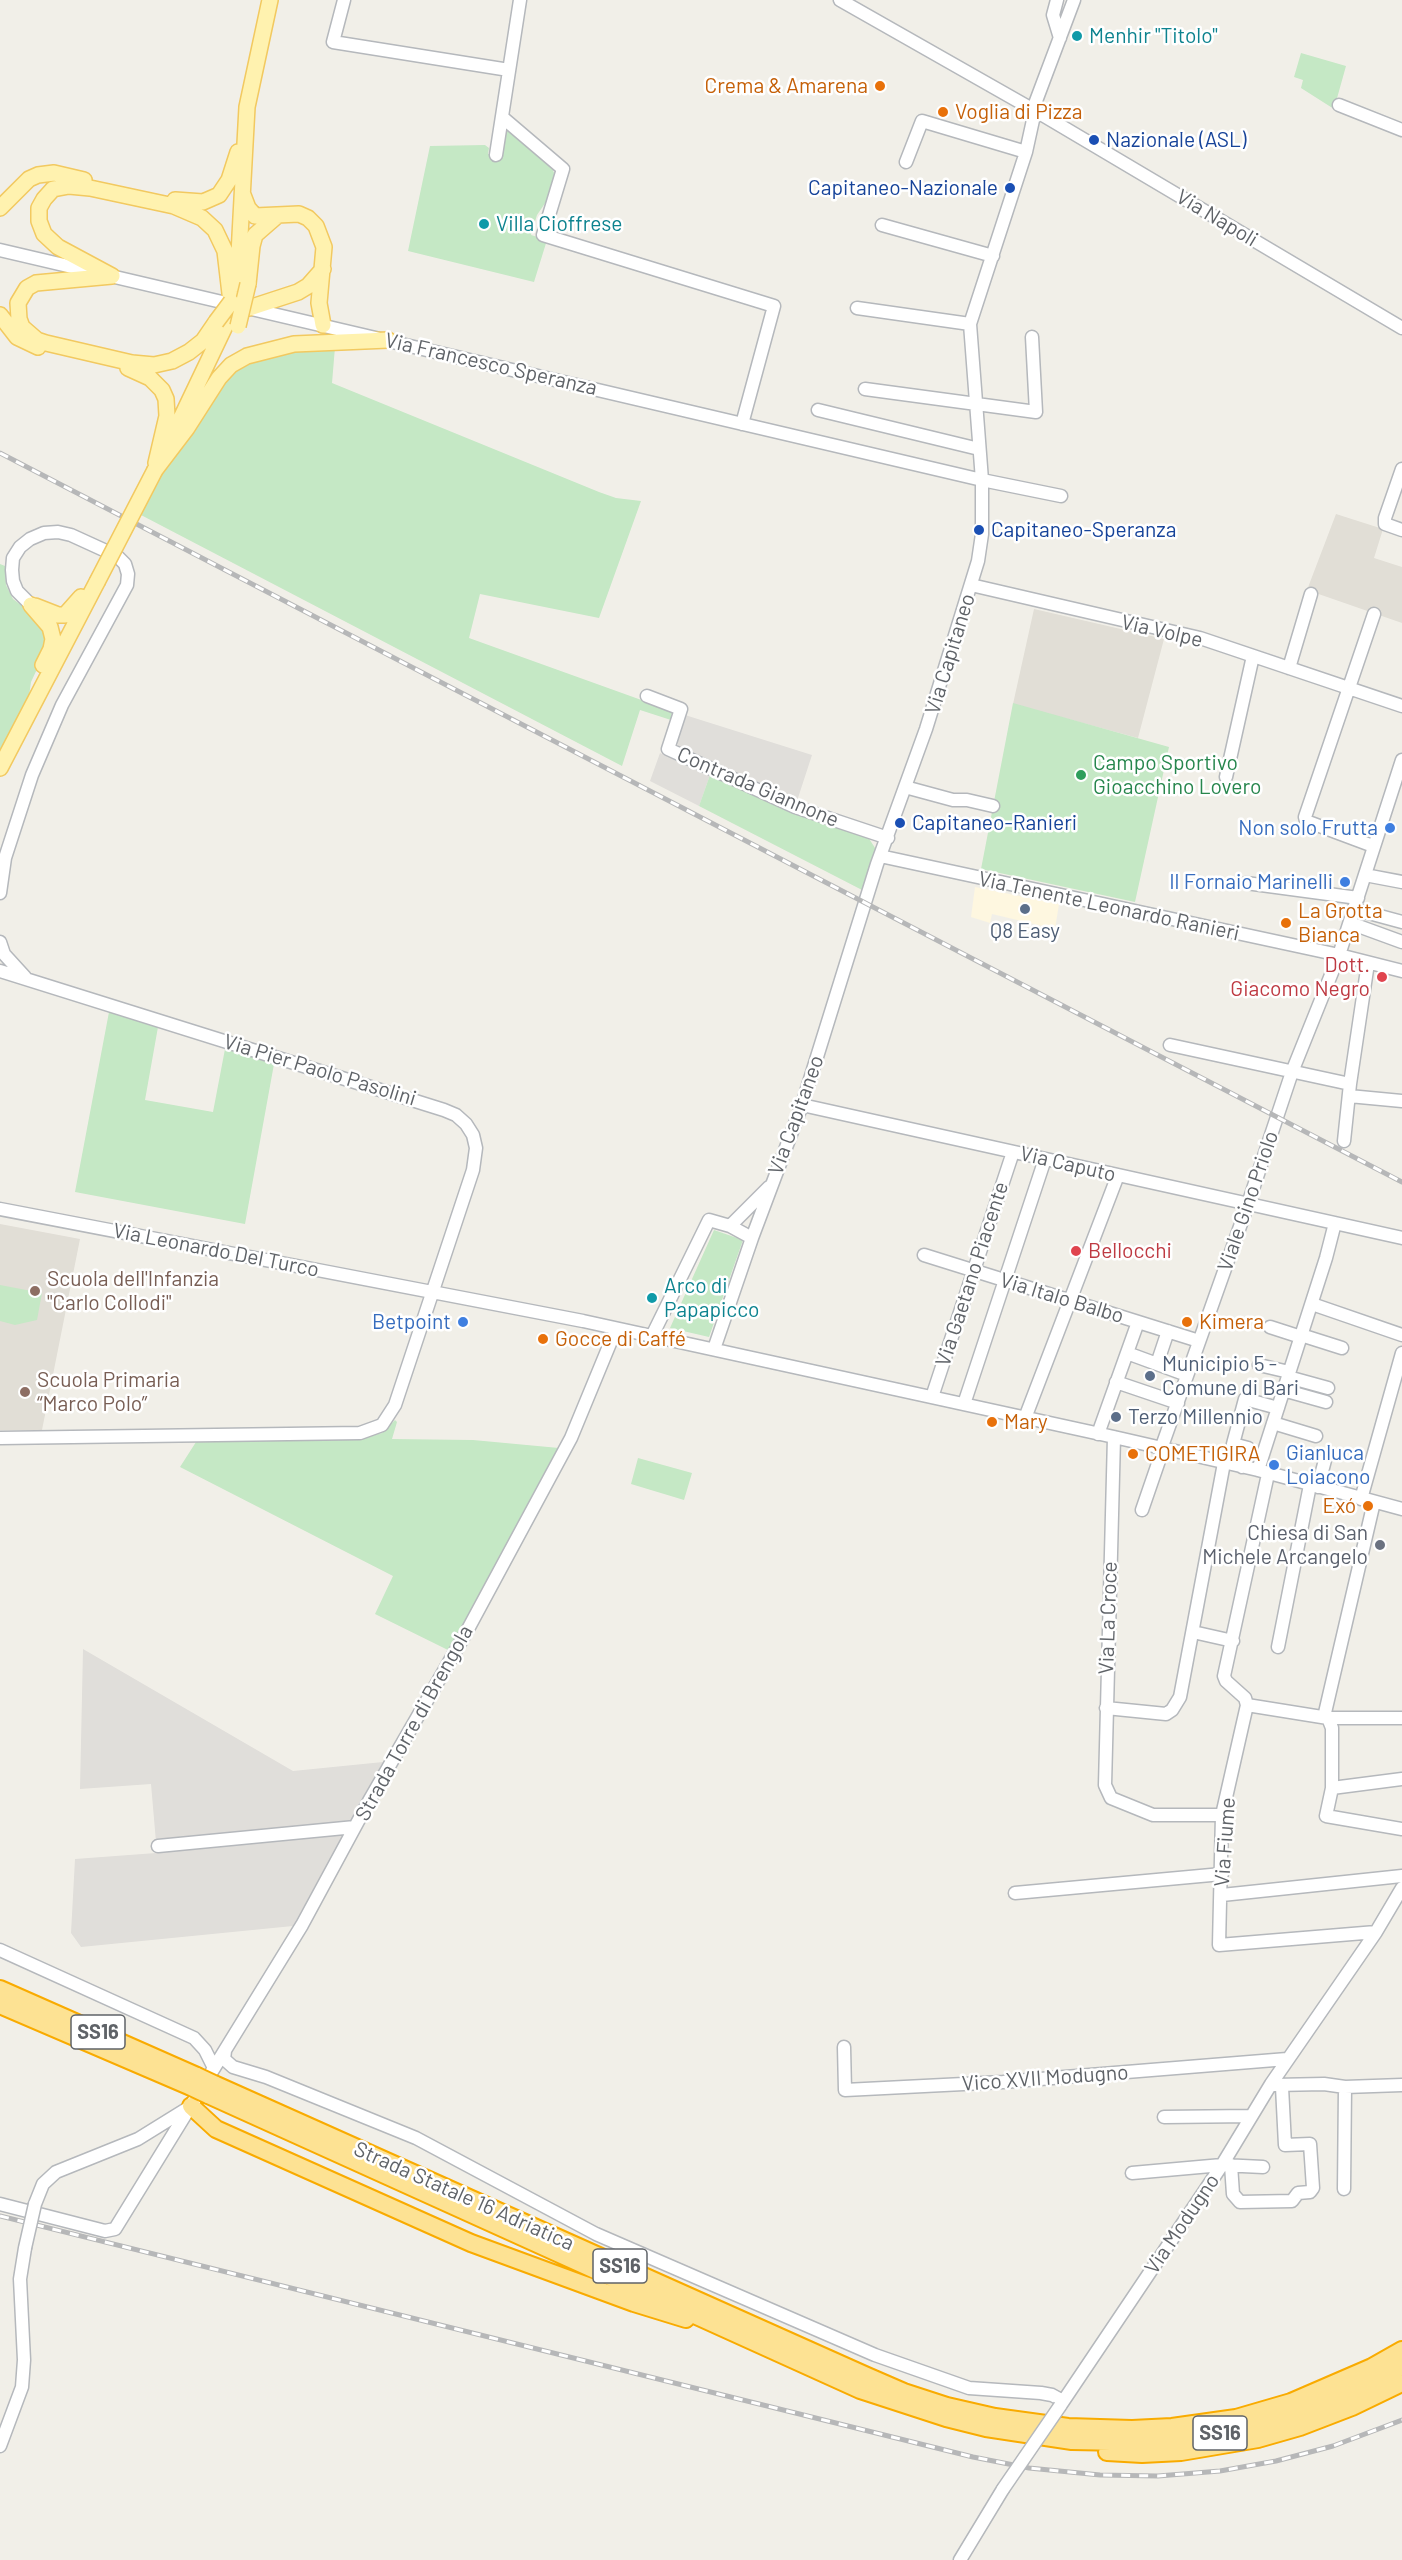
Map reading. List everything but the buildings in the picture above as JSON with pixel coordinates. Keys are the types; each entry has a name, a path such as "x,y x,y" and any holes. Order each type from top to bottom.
{"highway":[{"name":"Strada Statale 16 Adriatica","path":"0,1989 194,2082"},
{"name":"Strada Statale 16 Adriatica","path":"0,2005 211,2089 904,2392 1030,2429"},
{"name":"Strada Statale 16 Adriatica","path":"211,2089 860,2390 946,2418 1030,2429"},
{"path":"191,2106 216,2129 471,2243 659,2312 725,2327"},
{"name":"SS16","path":"1030,2429 1172,2427 1236,2418 1291,2403 1372,2367 1402,2350"},
{"name":"SS16","path":"1030,2429 1072,2440 1124,2442 1177,2439 1239,2430 1296,2415 1379,2379 1402,2366"},
{"path":"1072,2440 1106,2452 1142,2454 1218,2447 1300,2427 1352,2407 1402,2383"}],"main road":[{"path":"112,276 36,283 27,288 18,303 22,327 29,335 46,343 132,363 154,365 172,361 189,352 226,324 237,282 244,135 251,85 270,0"},
{"path":"0,208 29,179 46,173 176,200 203,202 212,200 225,188 244,135"},
{"path":"112,276 58,246 44,234 39,221 39,208 44,198 53,189 69,186 90,188 174,206 194,213 210,225 223,244 237,282"},
{"path":"241,192 248,208 255,216 299,214 308,218 316,226 324,247 319,303 324,325"},
{"path":"0,768 198,384 227,345 226,324 231,302 255,235 278,215"},
{"path":"249,308 298,292 308,286 323,269"},
{"path":"0,315 10,331 25,342 135,370 157,384 162,390 168,407 155,470"},
{"path":"155,470 187,428 219,378 231,365 247,356 294,344 388,340"},
{"path":"31,605 65,615 71,611 77,600 95,585"},
{"path":"31,605 50,627 53,639 51,649 36,680 35,701"}],"street":[{"path":"344,0 333,42 509,70"},
{"path":"496,155 520,0"},
{"name":"Via Napoli","path":"840,0 1033,109 1402,328"},
{"path":"1058,0 1053,15 1060,38"},
{"name":"Via Capitaneo","path":"714,1349 771,1184 802,1105 880,856 888,838 971,585 982,534 982,480 970,324 1026,152 1033,109 1074,0"},
{"path":"1339,105 1402,130"},
{"path":"502,117 563,169 543,235 774,306 742,424"},
{"path":"906,162 922,121 1026,152"},
{"path":"882,225 993,256"},
{"name":"Via Francesco Speranza","path":"0,250 982,480 1061,496"},
{"path":"857,308 970,324"},
{"path":"865,389 1036,412 1032,337"},
{"path":"818,410 979,449"},
{"path":"1402,470 1385,518 1385,524 1402,530"},
{"path":"0,893 5,858 32,775 62,705 127,585 128,574 125,564 117,556 70,535 58,532 44,533 30,539 20,547 13,558 12,570 17,591 31,605"},
{"name":"Via Volpe","path":"971,585 1200,638 1402,706"},
{"path":"1289,668 1311,594"},
{"path":"1373,846 1306,821 1306,811 1374,614"},
{"path":"1226,777 1253,656"},
{"name":"Contrada Giannone","path":"647,696 681,709 668,748 795,807 888,838"},
{"name":"Viale Gino Priolo","path":"1142,1510 1292,1072 1339,955 1373,846 1399,778 1402,760"},
{"path":"905,787 953,800 967,800 993,806"},
{"name":"Via Tenente Leonardo Ranieri","path":"880,856 1339,955 1402,971"},
{"path":"1365,875 1402,882"},
{"path":"1246,883 1356,903 1402,922"},
{"path":"1350,923 1402,942"},
{"path":"0,942 4,954 25,978"},
{"path":"1344,1141 1353,1092 1368,963"},
{"name":"Via Pier Paolo Pasolini","path":"0,970 383,1089 456,1115 466,1124 473,1136 476,1148 475,1162 395,1405 382,1425 369,1431 0,1438"},
{"path":"1170,1045 1292,1072 1353,1092 1402,1101"},
{"name":"Via Caputo","path":"802,1105 1402,1238"},
{"name":"Via Gaetano Piacente","path":"932,1397 1013,1152"},
{"path":"964,1404 1044,1159"},
{"path":"1025,1418 1118,1175"},
{"path":"730,1226 771,1184"},
{"name":"Via Leonardo Del Turco","path":"0,1209 714,1349 1114,1437 1263,1472 1402,1509"},
{"path":"652,1336 709,1220 730,1226 752,1238"},
{"path":"1335,1222 1312,1304 1273,1423 1233,1641 1224,1676 1226,1681 1245,1698 1247,1706 1327,1718 1402,1719"},
{"name":"Via Italo Balbo","path":"924,1255 1199,1341"},
{"path":"1312,1304 1402,1335"},
{"path":"1098,1434 1138,1322"},
{"path":"1270,1327 1342,1348"},
{"name":"Strada Torre di Brengola","path":"0,2204 105,2231 115,2229 213,2066 225,2051 302,1925 467,1631 571,1438 616,1329"},
{"path":"1157,1364 1168,1331"},
{"path":"1127,1353 1187,1375"},
{"path":"1361,1499 1402,1353"},
{"path":"1259,1365 1328,1388"},
{"path":"1116,1382 1178,1403"},
{"path":"1283,1390 1326,1402"},
{"path":"1242,1467 1248,1448 1233,1444 1245,1399 1278,1408"},
{"path":"1273,1423 1316,1436"},
{"name":"Via La Croce","path":"1114,1437 1105,1785 1111,1798 1153,1815 1222,1815"},
{"path":"1278,1647 1314,1486 1325,1460"},
{"path":"1106,1708 1166,1714 1172,1710 1180,1697 1224,1463"},
{"path":"1374,1502 1327,1718 1332,1728 1332,1788 1326,1816 1402,1829"},
{"path":"1193,1632 1233,1641"},
{"name":"Via Fiume","path":"1247,1706 1222,1815 1220,1945 1376,1932"},
{"path":"1332,1788 1402,1779"},
{"path":"158,1845 355,1827"},
{"path":"1015,1893 1222,1874"},
{"path":"1222,1895 1402,1876"},
{"name":"Via Modugno","path":"960,2560 1061,2404 1227,2165 1251,2116 1276,2086 1287,2059 1376,1932 1402,1888"},
{"path":"0,1950 194,2038 205,2050 213,2066"},
{"name":"Vico XVII Modugno","path":"844,2047 845,2090 1003,2082 1287,2059"},
{"path":"225,2051 224,2059 232,2067 266,2077 416,2138 596,2234 875,2355 969,2388 1041,2393 1052,2395 1061,2404"},
{"path":"1227,2165 1233,2194 1240,2202 1292,2201 1298,2193 1310,2192 1313,2188 1310,2144 1285,2145 1276,2086 1402,2085"},
{"path":"1344,2189 1345,2087"},
{"path":"0,2446 22,2387 24,2360 20,2279 35,2204 43,2184 56,2172 138,2139 191,2106"},
{"path":"1164,2116 1251,2116"},
{"path":"1132,2173 1227,2165 1263,2167"}],"shaded area":[{"path":"1336,514 1383,529 1374,558 1402,567 1402,623 1307,590"},
{"path":"1034,609 1164,639 1138,738 1013,704"},
{"path":"685,715 812,755 797,801 679,748 677,741"},
{"path":"660,753 710,775 699,806 650,781"},
{"name":"Q8 Easy","path":"975,887 1059,904 1055,929 992,914 990,923 971,917"},
{"name":"Scuola dell'Infanzia \"Carlo Collodi\"","path":"0,1224 80,1239 42,1430 0,1430"},
{"path":"83,1649 293,1771 383,1762 350,1824 156,1842 151,1784 80,1789"},
{"path":"346,1831 293,1926 81,1947 71,1933 75,1859 156,1853 156,1849"}],"green space":[{"path":"1301,53 1346,66 1334,109 1301,88 1303,80 1294,77"},
{"path":"506,131 551,166 555,175 550,196 537,215 531,235 547,240 534,282 408,251 430,146 485,145 489,148 488,154 501,156"},
{"path":"335,347 332,383 599,492 616,498 641,501 599,618 480,594 469,638 672,711 671,720 640,710 622,766 141,515 164,469 184,446 231,372 262,355"},
{"path":"0,564 5,566 6,585 13,599 37,617 45,629 46,650 31,682 29,696 0,752"},
{"name":"Campo Sportivo Gioacchino Lovero","path":"1013,703 1169,747 1135,902 981,869"},
{"path":"710,775 868,837 877,851 864,891 699,806"},
{"path":"109,1012 158,1027 145,1100 213,1112 225,1049 274,1064 245,1224 75,1192"},
{"path":"714,1230 743,1240 709,1337 670,1328"},
{"path":"0,1285 42,1293 37,1320 15,1325 0,1321"},
{"path":"395,1420 397,1422 392,1439 473,1440 559,1448 450,1651 375,1614 393,1576 180,1467 196,1442 361,1439 382,1433"},
{"path":"638,1458 692,1473 684,1500 631,1484"}],"railway":[{"path":"0,453 1402,1182"},
{"path":"0,2216 973,2457 1029,2468 1100,2475 1158,2476 1220,2471 1276,2461 1333,2446 1402,2420"}],"place":[{"name":"Menhir \"Titolo\"","path":"1077,36"},
{"name":"Crema & Amarena","path":"880,86"},
{"name":"Voglia di Pizza","path":"943,112"},
{"name":"Nazionale (ASL)","path":"1094,140"},
{"name":"Capitaneo-Nazionale","path":"1010,188"},
{"name":"Villa Cioffrese","path":"484,224"},
{"name":"Capitaneo-Speranza","path":"979,530"},
{"name":"Campo Sportivo Gioacchino Lovero","path":"1081,775"},
{"name":"Capitaneo-Ranieri","path":"900,823"},
{"name":"Non solo Frutta","path":"1390,828"},
{"name":"Il Fornaio Marinelli","path":"1345,882"},
{"name":"Q8 Easy","path":"1025,909"},
{"name":"La Grotta Bianca","path":"1286,923"},
{"name":"Dott. Giacomo Negro","path":"1382,977"},
{"name":"Bellocchi","path":"1076,1251"},
{"name":"Scuola dell'Infanzia \"Carlo Collodi\"","path":"35,1291"},
{"name":"Arco di Papapicco","path":"652,1298"},
{"name":"Betpoint","path":"463,1322"},
{"name":"Kimera","path":"1187,1322"},
{"name":"Gocce di Caffé","path":"543,1339"},
{"name":"Municipio 5 - Comune di Bari","path":"1150,1376"},
{"name":"Scuola Primaria “Marco Polo”","path":"25,1392"},
{"name":"Terzo Millennio","path":"1116,1417"},
{"name":"Mary","path":"992,1422"},
{"name":"COMETIGIRA","path":"1133,1454"},
{"name":"Gianluca Loiacono","path":"1274,1465"},
{"name":"Exó","path":"1368,1506"},
{"name":"Chiesa di San Michele Arcangelo","path":"1380,1545"}]}
